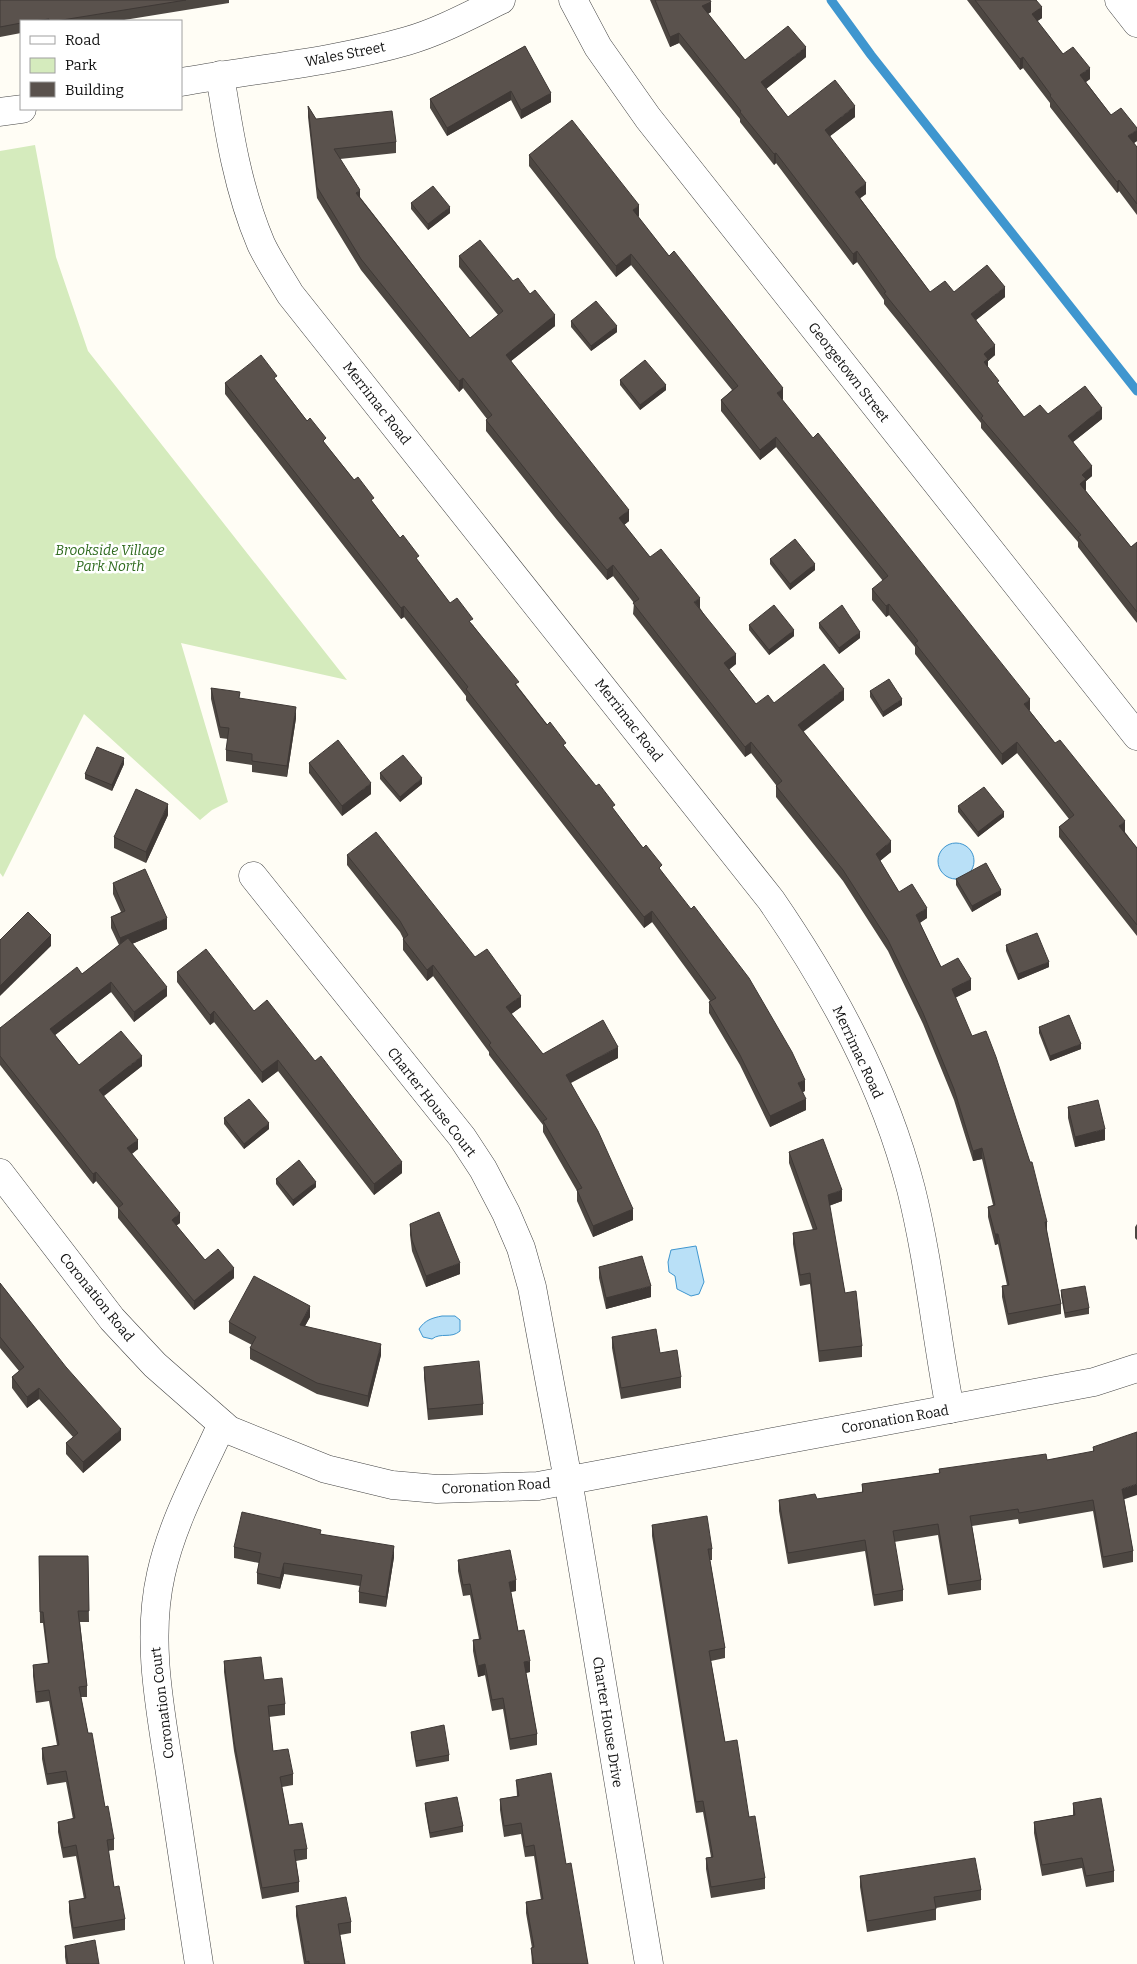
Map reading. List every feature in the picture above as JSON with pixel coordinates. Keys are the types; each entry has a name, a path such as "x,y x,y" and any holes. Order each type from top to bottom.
{"street":[{"name":"Wales Street","path":"182,82 360,52 406,42 429,34 501,0"},
{"name":"Georgetown Street","path":"573,0 598,46 648,118 1137,736"},
{"path":"1118,0 1137,23"},
{"name":"Merrimac Road","path":"220,75 230,141 241,189 261,244 290,294 771,900 806,950 846,1022 881,1099 911,1190 950,1409"},
{"path":"0,112 20,109"},
{"name":"Charter House Court","path":"253,876 462,1137 483,1169 521,1248 532,1287 568,1480"},
{"name":"Coronation Road","path":"0,1173 112,1319 155,1365 229,1430 252,1441 326,1469 392,1485 437,1490 538,1486 1094,1382 1137,1368"},
{"name":"Coronation Court","path":"199,1964 157,1686 155,1617 160,1575 171,1534 222,1424"},
{"name":"Charter House Drive","path":"568,1480 648,1964"}],"green space":[{"name":"Brookside Village Park North","path":"35,145 56,257 88,351 347,680 181,643 228,802 212,810 200,820 84,714 3,877 0,873 0,151"}],"water":[{"path":"956,843 963,844 969,848 973,854 973,868 969,874 963,878 956,879 949,878 943,874 939,868 938,861 939,854 943,848 949,844"},
{"path":"696,1246 704,1282 699,1294 691,1296 677,1289 675,1276 669,1272 668,1262 671,1250"},
{"path":"442,1316 455,1316 460,1320 460,1331 453,1335 439,1336 432,1339 423,1337 419,1329 421,1326 429,1320"}],"building":[{"path":"0,0 186,0 62,20 20,20 20,23 0,27"},
{"path":"655,0 710,0 711,2 702,6 745,60 788,26 806,47 761,82 788,117 835,80 855,106 825,130 866,183 855,192 930,292 945,281 954,292 987,265 1005,287 971,314 995,345 984,354 988,359 984,362 1024,417 1040,405 1048,414 1085,386 1102,408 1068,436 1092,466 1082,475 1086,479 1080,484 1131,547 1137,542 1137,612 1078,537 1081,535 981,418 983,416 884,293 886,292 857,251 853,254 776,153 774,154 740,112 679,33 670,37"},
{"path":"975,0 1036,0 1042,7 1032,14 1063,54 1073,47 1090,68 1080,75 1111,115 1121,108 1137,128 1128,136 1137,147 1137,204 1119,180 1117,182 1050,96 1023,57 1020,59"},
{"path":"525,46 551,93 521,110 511,91 447,128 430,99"},
{"path":"308,106 316,119 392,111 396,142 334,149 360,190 356,193 470,338 503,311 459,256 480,240 513,281 518,278 530,294 535,290 555,315 506,355 629,510 619,518 650,557 661,549 700,598 694,602 736,654 724,663 756,704 768,695 774,703 824,664 844,689 798,725 891,841 876,854 899,892 912,884 927,908 916,915 941,967 958,958 971,979 952,989 972,1036 986,1031 996,1057 1030,1162 1032,1162 1047,1222 1045,1222 1061,1304 1008,1314 1002,1286 1009,1285 998,1234 995,1234 988,1207 995,1205 982,1148 973,1151 954,1089 923,1013 888,940 843,870 776,786 782,781 751,742 745,747 633,603 639,599 613,565 607,570 486,420 492,415 463,378 459,381 361,259 317,187"},
{"path":"572,120 639,205 633,210 669,256 674,251 783,388 777,393 813,438 818,433 1030,699 1024,704 1055,743 1060,740 1125,821 1119,826 1137,848 1137,925 1059,827 1074,815 1017,742 1002,754 915,643 918,641 889,604 886,606 872,589 888,576 776,437 760,450 721,400 738,386 631,254 616,266 529,155"},
{"path":"433,186 450,207 428,224 411,203"},
{"path":"596,301 617,326 591,346 571,321"},
{"path":"261,355 277,376 274,378 307,421 310,418 326,438 323,441 354,480 358,477 374,498 371,500 400,538 403,535 419,556 416,558 450,603 457,598 473,619 469,621 519,682 515,684 547,725 550,722 566,743 563,745 596,786 599,784 615,805 612,807 643,848 646,845 662,865 659,868 691,909 694,906 749,978 792,1052 805,1080 798,1083 806,1099 770,1116 740,1055 709,1002 716,998 652,911 644,917 466,689 468,687 404,606 401,608 225,383"},
{"path":"645,360 666,385 640,405 620,380"},
{"path":"795,539 815,564 790,584 770,559"},
{"path":"774,605 794,630 769,650 749,625"},
{"path":"842,605 860,632 839,648 819,623"},
{"path":"889,679 902,699 883,712 870,691"},
{"path":"211,688 240,692 239,698 296,707 287,766 252,761 252,754 226,750 229,728 220,727"},
{"path":"338,740 371,783 342,806 309,763"},
{"path":"97,747 124,758 112,785 85,774"},
{"path":"403,755 422,778 400,797 380,773"},
{"path":"984,787 1004,812 978,832 958,806"},
{"path":"136,789 168,804 146,852 114,837"},
{"path":"376,832 475,957 487,949 521,996 506,1007 543,1054 603,1020 618,1047 566,1075 598,1131 633,1209 593,1226 577,1190 582,1188 543,1121 547,1119 489,1045 491,1043 433,965 427,970 403,939 408,935 400,921 347,855"},
{"path":"986,863 1001,890 972,906 956,879"},
{"path":"145,869 167,918 120,938 111,917 125,911 113,883"},
{"path":"28,912 51,935 0,986 0,940"},
{"path":"1037,933 1049,962 1018,974 1006,945"},
{"path":"128,938 167,987 134,1012 111,982 50,1029 79,1065 121,1031 142,1056 99,1090 138,1140 127,1148 180,1213 172,1220 205,1260 218,1249 234,1268 194,1301 118,1208 123,1204 96,1172 93,1174 0,1056 0,1028 77,967 82,974"},
{"path":"206,949 254,1011 267,1000 315,1061 321,1056 402,1162 374,1184 278,1060 262,1072 214,1011 210,1015 177,972"},
{"path":"1069,1015 1081,1044 1050,1056 1039,1027"},
{"path":"249,1099 269,1123 244,1144 224,1118"},
{"path":"1098,1100 1105,1129 1075,1137 1068,1107"},
{"path":"823,1139 842,1190 828,1195 845,1293 856,1291 862,1346 819,1351 810,1273 800,1275 793,1233 817,1229 789,1152"},
{"path":"299,1160 316,1182 293,1200 276,1179"},
{"path":"439,1212 460,1263 426,1276 412,1240 410,1224"},
{"path":"642,1256 651,1286 606,1298 599,1267"},
{"path":"254,1276 310,1306 300,1325 381,1344 368,1396 317,1383 250,1348 256,1337 229,1322"},
{"path":"0,1283 66,1367 121,1429 83,1462 66,1443 78,1433 39,1388 27,1397 12,1377 24,1367 0,1337"},
{"path":"1085,1286 1089,1308 1065,1313 1061,1290"},
{"path":"656,1329 660,1353 677,1350 681,1377 621,1388 612,1337"},
{"path":"479,1361 483,1404 428,1409 424,1367"},
{"path":"1137,1432 1137,1484 1122,1489 1133,1551 1103,1557 1093,1500 1019,1513 1018,1509 970,1516 981,1580 948,1585 938,1524 893,1531 903,1590 874,1595 865,1540 788,1553 779,1500 815,1494 817,1499 863,1492 862,1484 940,1473 939,1469 1046,1454 1047,1460 1094,1451 1093,1447"},
{"path":"242,1512 321,1530 320,1534 394,1546 386,1597 359,1592 362,1575 284,1563 280,1578 257,1573 261,1553 234,1547"},
{"path":"707,1516 712,1549 708,1549 725,1648 709,1651 725,1742 737,1740 749,1817 755,1816 765,1878 711,1887 706,1858 713,1857 703,1801 696,1802 652,1525"},
{"path":"510,1550 516,1580 509,1582 518,1631 524,1630 530,1661 524,1662 537,1734 510,1739 503,1698 492,1700 485,1664 478,1666 473,1640 481,1639 470,1584 463,1585 458,1560"},
{"path":"39,1556 88,1556 89,1611 78,1611 87,1686 79,1687 88,1733 92,1733 105,1807 108,1806 114,1839 107,1840 114,1887 119,1886 125,1919 73,1928 69,1901 86,1898 76,1845 63,1848 58,1822 75,1818 66,1771 47,1774 42,1748 59,1745 49,1690 36,1692 33,1665 49,1663 43,1612 40,1612"},
{"path":"261,1657 264,1680 282,1678 285,1704 268,1706 273,1751 288,1749 293,1774 280,1777 289,1825 302,1823 307,1849 294,1850 299,1882 262,1888 234,1741 224,1661"},
{"path":"444,1725 449,1755 416,1761 411,1732"},
{"path":"551,1773 566,1864 571,1863 588,1964 534,1964 531,1948 534,1947 526,1902 543,1899 534,1845 525,1847 521,1823 504,1826 500,1799 519,1796 516,1780"},
{"path":"457,1797 463,1826 430,1833 425,1803"},
{"path":"1101,1798 1114,1871 1086,1876 1082,1858 1042,1865 1034,1822 1075,1815 1073,1803"},
{"path":"975,1858 981,1890 934,1897 936,1909 867,1921 860,1876"},
{"path":"346,1897 351,1922 338,1924 345,1964 309,1964 309,1961 306,1962 296,1906"},
{"path":"95,1940 99,1964 68,1964 65,1946"}],"waterway":[{"path":"831,0 871,55 1137,391"}]}
